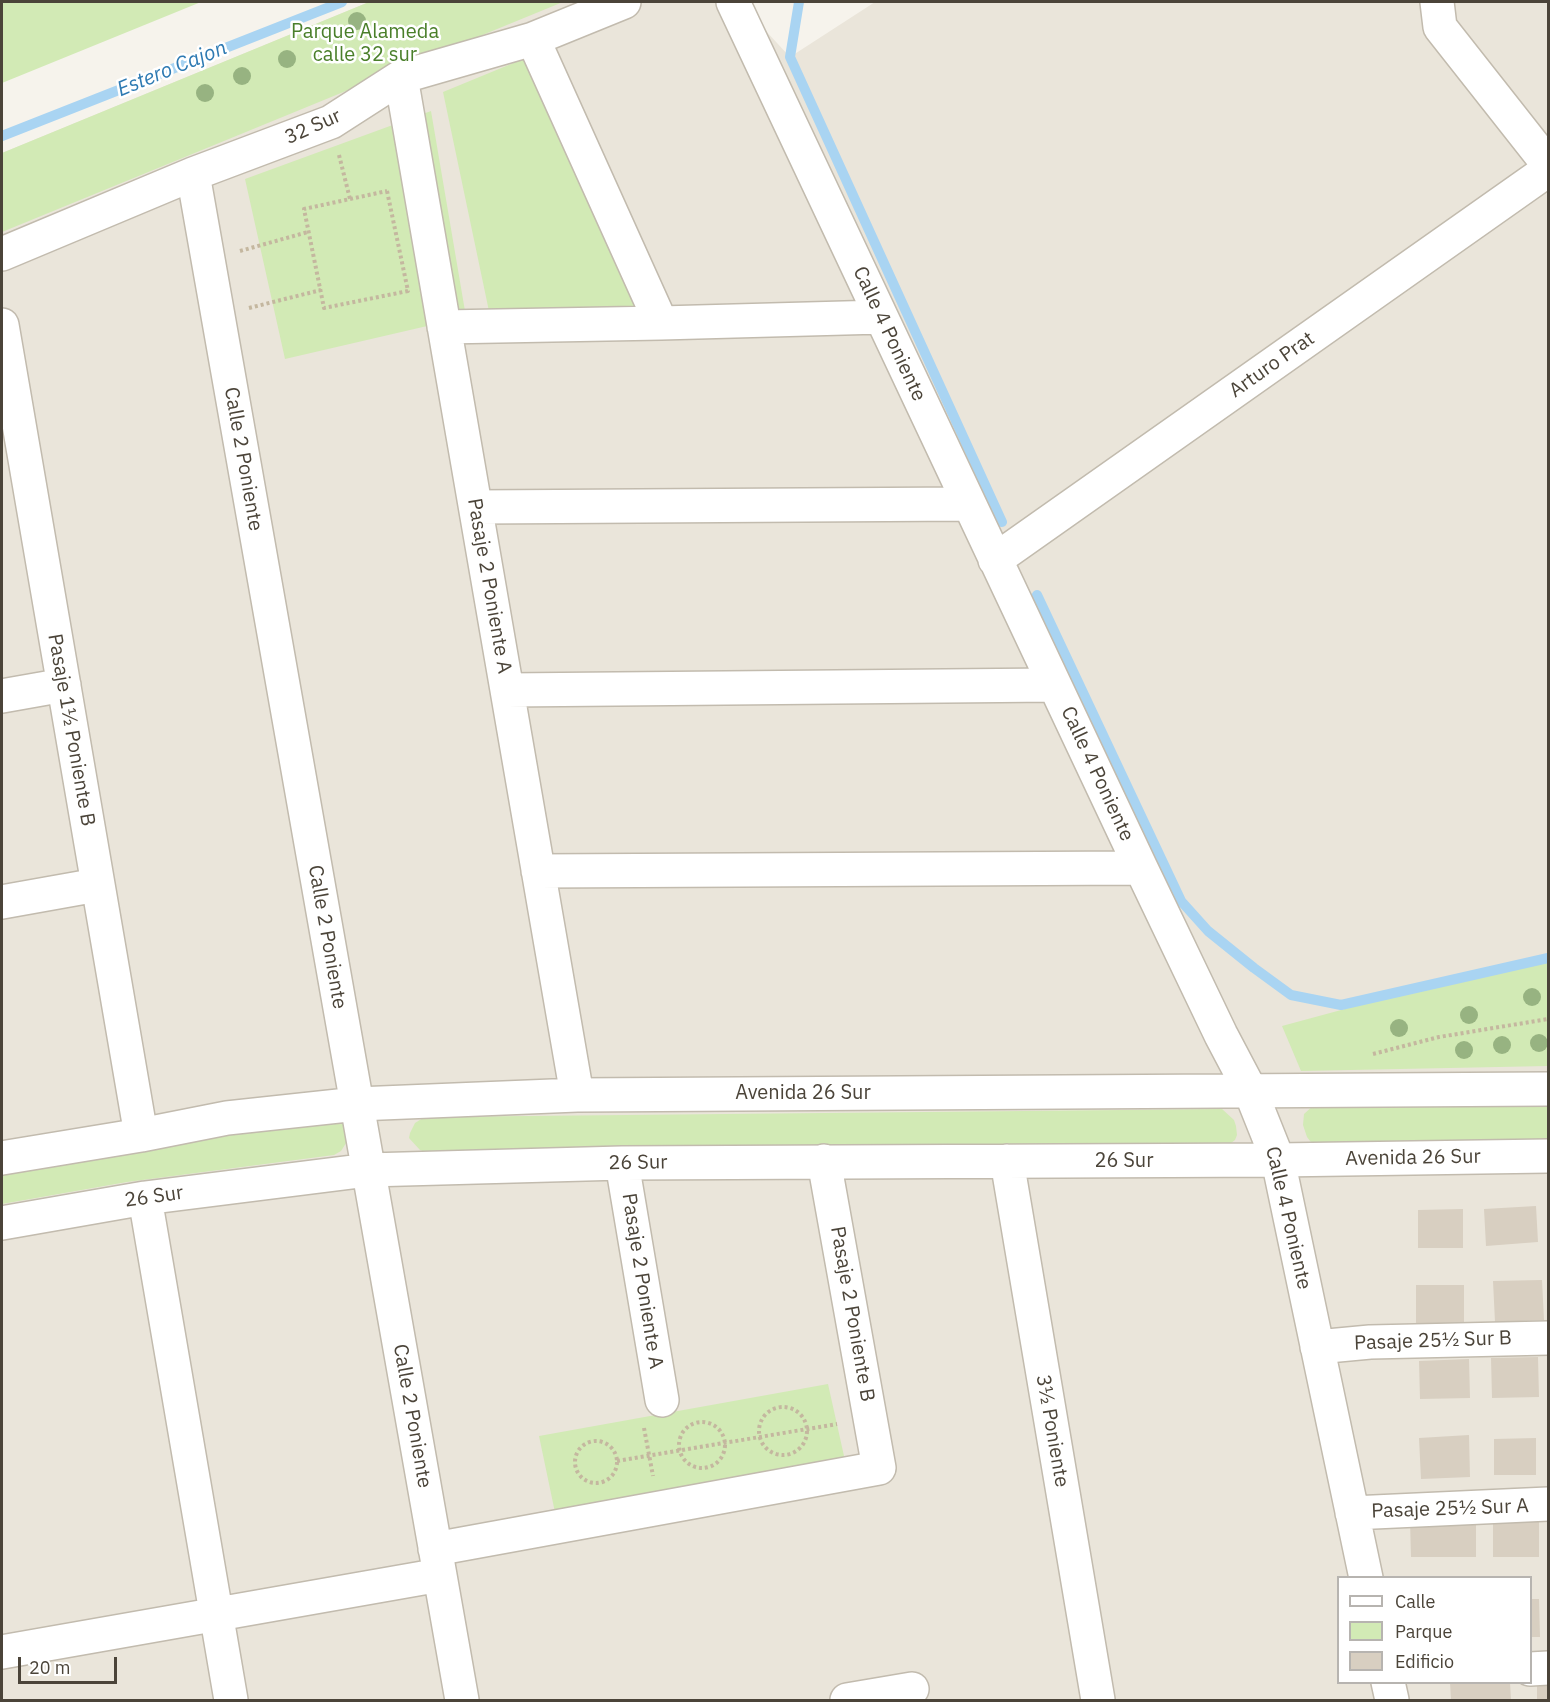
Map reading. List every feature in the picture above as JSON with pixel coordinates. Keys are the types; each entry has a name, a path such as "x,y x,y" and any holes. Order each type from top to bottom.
{"street":[{"name":"32 Sur","path":"2,254 193,174 331,122 401,77 533,39 624,2"},
{"name":"Calle 4 Poniente","path":"733,2 1054,685 1221,1035 1250,1090 1278,1160 1366,1576"},
{"path":"1437,2 1440,27 1548,164"},
{"path":"533,39 661,323"},
{"name":"Pasaje 2 Poniente A","path":"401,77 578,1095"},
{"name":"Arturo Prat","path":"995,560 1548,170"},
{"name":"Calle 2 Poniente","path":"193,174 462,1701"},
{"path":"444,327 881,317"},
{"name":"Pasaje 1½ Poniente B","path":"2,325 15,484 64,685 141,1135"},
{"path":"476,507 969,504"},
{"path":"2,696 64,685"},
{"path":"507,690 1054,685"},
{"path":"538,871 1141,868"},
{"path":"2,902 97,885"},
{"path":"1250,1090 1548,1089"},
{"name":"Avenida 26 Sur","path":"357,1104 578,1095 1250,1090"},
{"path":"2,1158 227,1118 357,1104"},
{"name":"Avenida 26 Sur","path":"1278,1160 1548,1156"},
{"name":"26 Sur","path":"2,1223 145,1198 368,1170 622,1163 1278,1160"},
{"name":"Pasaje 2 Poniente B","path":"438,1562 879,1468 824,1161"},
{"name":"3½ Poniente","path":"1007,1161 1098,1701"},
{"name":"Pasaje 2 Poniente A","path":"622,1163 652,1409"},
{"path":"145,1198 231,1701"},
{"name":"Pasaje 25½ Sur B","path":"1317,1347 1370,1342 1548,1338"},
{"name":"Pasaje 25½ Sur A","path":"1352,1513 1548,1504"},
{"path":"2,1652 216,1614 438,1562"},
{"path":"1532,1669 1548,1668"},
{"path":"1388,1684 1392,1701"},
{"path":"847,1701 912,1689"}],"path":[{"path":"331,122 350,199"},
{"path":"387,191 408,291 324,308 304,209 350,199 387,191"},
{"path":"208,260 308,232"},
{"path":"218,315 321,290"},
{"path":"1371,1055 1439,1036 1548,1019"},
{"path":"778,1408 788,1408 798,1412 805,1419 808,1434 804,1444 798,1451 789,1455 771,1452 764,1446 760,1437 759,1428 762,1420 769,1412 778,1408"},
{"path":"652,1409 649,1456 653,1479"},
{"path":"699,1422 709,1423 722,1432 725,1443 724,1452 719,1461 711,1466 701,1469 687,1464 679,1450 682,1433 689,1425 699,1422"},
{"path":"617,1461 837,1424"},
{"path":"591,1441 607,1444 613,1450 617,1461 615,1471 610,1478 598,1484 584,1481 574,1465 577,1452 591,1441"}],"shaded area":[{"path":"369,2 739,2 790,57 875,2 1548,2 1548,1700 2,1700 2,153"}],"green space":[{"path":"2,2 201,2 2,83"},
{"name":"Parque Alameda calle 32 sur","path":"369,2 563,2 2,232 2,153"},
{"path":"528,57 644,310 490,316 443,92"},
{"path":"431,111 466,317 285,359 245,179"},
{"path":"1548,954 1548,1066 1301,1071 1282,1026"},
{"path":"1548,1101 1548,1146 1314,1146 1307,1137 1303,1125 1304,1114 1314,1105"},
{"path":"1222,1109 1234,1120 1236,1126 1237,1135 1231,1143 425,1152 409,1138 415,1123 428,1117"},
{"path":"338,1118 345,1125 348,1140 341,1151 334,1155 127,1182 2,1204 2,1169 122,1148"},
{"path":"828,1384 846,1465 557,1522 539,1436"}],"building":[{"path":"1536,1206 1538,1242 1486,1246 1484,1209"},
{"path":"1463,1209 1463,1248 1418,1248 1418,1210"},
{"path":"1542,1280 1544,1320 1495,1322 1493,1281"},
{"path":"1416,1285 1464,1285 1464,1323 1416,1323"},
{"path":"1538,1357 1539,1397 1492,1398 1491,1358"},
{"path":"1469,1359 1470,1398 1420,1399 1419,1361"},
{"path":"1469,1435 1470,1477 1421,1479 1419,1438"},
{"path":"1536,1438 1536,1475 1494,1475 1494,1439"},
{"path":"1539,1519 1539,1557 1493,1557 1493,1520"},
{"path":"1410,1520 1476,1520 1476,1557 1411,1557"},
{"path":"1532,1599 1539,1599 1540,1637 1532,1637"},
{"path":"1537,1675 1548,1675 1548,1700 1537,1700"},
{"path":"1450,1684 1510,1684 1511,1700 1451,1700"}],"waterway":[{"name":"Estero Cajon","path":"2,136 342,2"},
{"path":"799,2 790,57 1002,522"},
{"path":"1037,595 1181,901 1208,931 1291,995 1341,1005 1548,958"}]}
